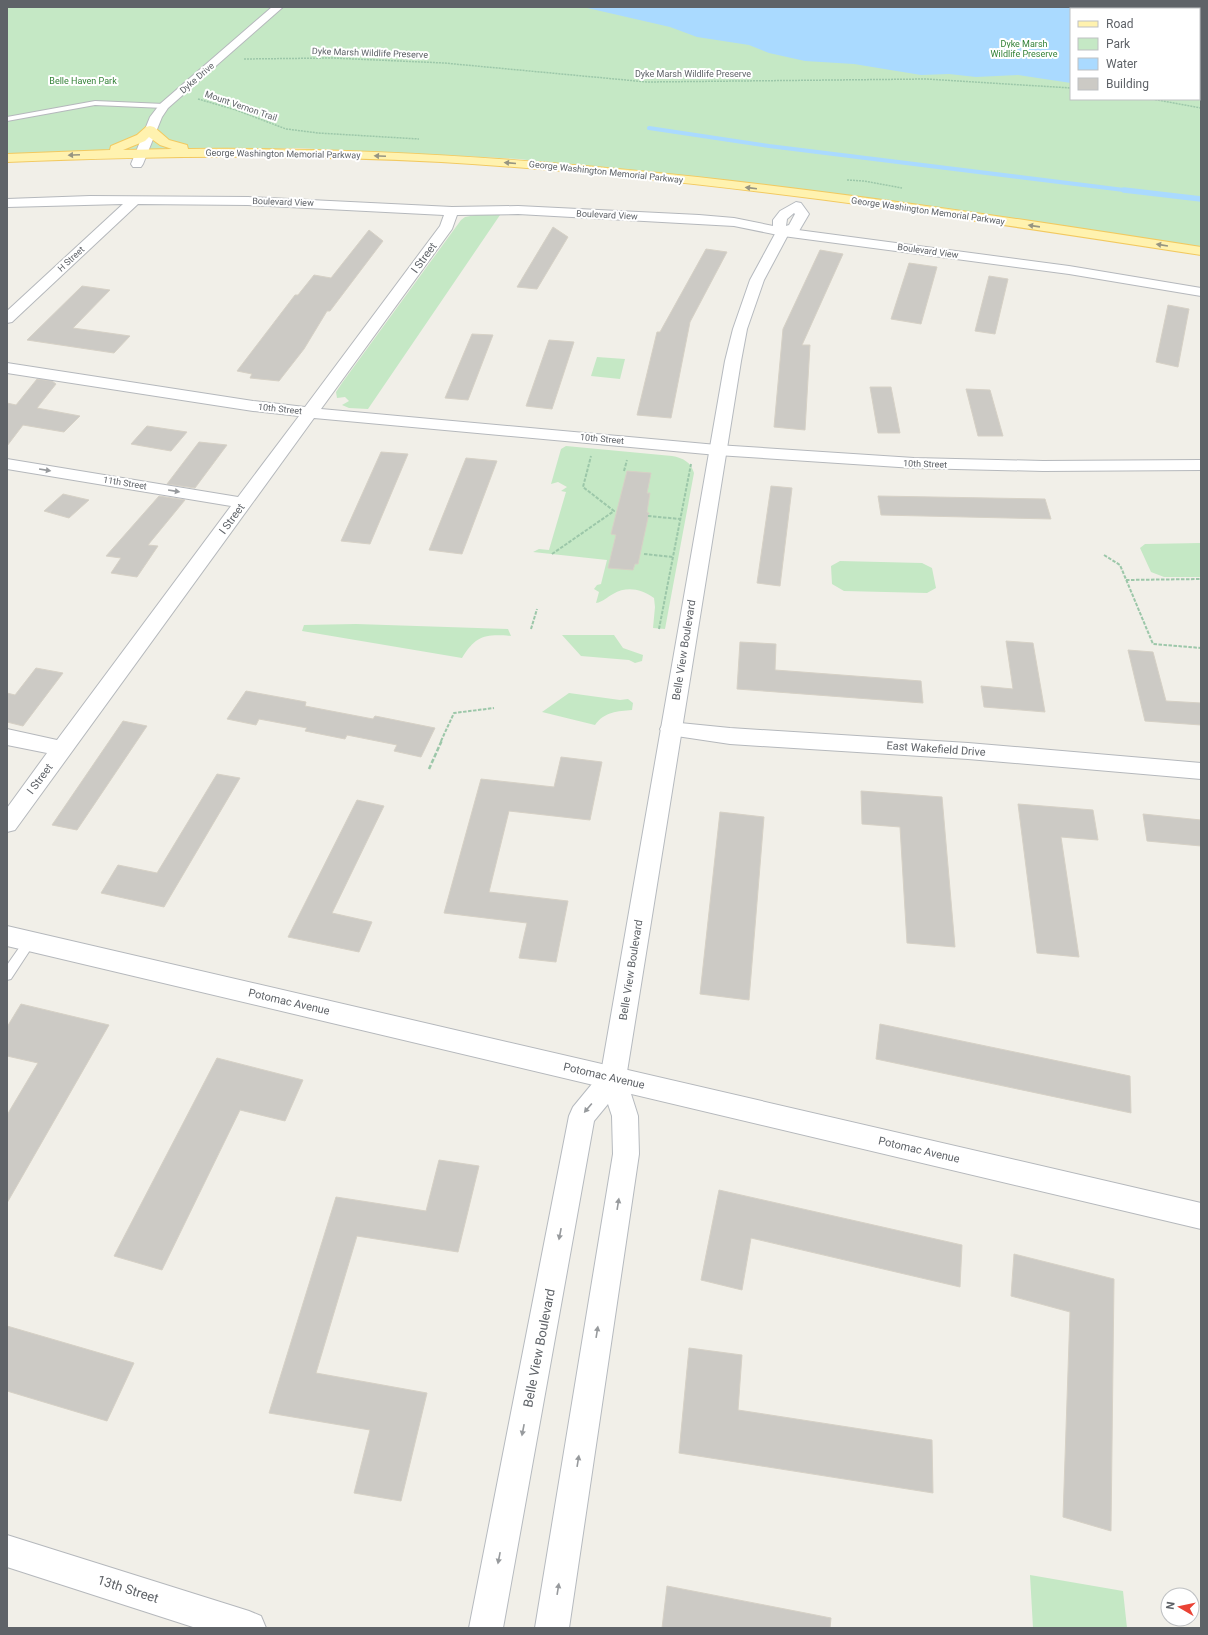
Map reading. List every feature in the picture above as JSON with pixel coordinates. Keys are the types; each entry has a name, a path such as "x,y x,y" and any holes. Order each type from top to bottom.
{"main road":[{"path":"94,154 132,143 141,138 150,130 157,138 170,145 236,152"},
{"name":"George Washington Memorial Parkway","path":"7,170 236,152 339,154 500,162 601,171 770,190 858,208 1201,262"},
{"name":"George Washington Memorial Parkway","path":"7,158 94,154 139,159 428,168 489,174"},
{"path":"770,190 786,197 796,206 810,201 858,208"},
{"name":"George Washington Memorial Parkway","path":"680,192 710,195"},
{"name":"George Washington Memorial Parkway","path":"780,204 841,212"},
{"name":"George Washington Memorial Parkway","path":"858,208 1201,251"}],"street":[{"name":"Dyke Drive","path":"139,159 156,117 164,106 278,7"},
{"name":"Boulevard View","path":"7,203 135,200 255,201 452,211 518,210 700,219 734,222 783,232 1069,270 1201,292"},
{"name":"H Street","path":"7,319 135,200"},
{"name":"Belle View Boulevard","path":"552,1628 626,1154 625,1116 613,1078 717,450 740,329 757,280 783,232 794,228 802,214 796,206"},
{"name":"I Street","path":"7,824 447,226 452,211"},
{"name":"10th Street","path":"7,368 253,406 717,450 847,460 929,464 1043,466 1201,465"},
{"name":"11th Street","path":"7,464 244,503"},
{"name":"East Wakefield Drive","path":"670,729 730,736 968,751 1201,771"},
{"path":"7,737 62,749"},
{"name":"Potomac Avenue","path":"18,939 1201,1216"},
{"name":"Belle View Boulevard","path":"486,1628 582,1116 613,1078"},
{"name":"13th Street","path":"7,1551 249,1628"}],"lane":[{"path":"7,119 95,103 164,106"},
{"path":"7,975 18,939"}],"path":[{"name":"Dyke Marsh Wildlife Preserve","path":"220,58 332,58 444,63 647,82 926,79 1070,88"},
{"name":"Mount Vernon Trail","path":"179,93 236,110 286,129 318,133 400,138"},
{"path":"1157,100 1201,108"},
{"path":"552,554 616,511 583,487 592,452"},
{"path":"624,471 628,455"},
{"path":"658,629 691,461"},
{"path":"648,516 680,519"},
{"path":"644,554 673,557"},
{"path":"1104,555 1120,565 1153,644 1201,648"},
{"path":"1126,580 1201,579"},
{"path":"531,629 537,609"},
{"path":"429,769 454,713 494,708"}],"green space":[{"name":"Belle Haven Park","path":"7,7 1201,7 1201,252 801,194 519,159 297,148 7,160"},
{"path":"481,214 500,215 368,409 349,408 342,405 349,401 345,397 337,398 336,392 342,383 461,220 465,217"},
{"path":"597,357 625,359 620,379 591,376"},
{"path":"566,446 672,456 686,461 693,469 694,473 665,629 653,628 655,607 654,598 644,592 629,589 623,590 611,595 601,602 596,603 599,592 594,589 597,585 601,584 607,560 533,552 539,549 549,550 566,492 561,491 567,487 558,482 551,484 561,449"},
{"path":"1201,543 1201,577 1164,577 1151,572 1140,548 1145,544"},
{"path":"840,561 922,563 932,568 936,588 927,593 844,591 832,584 831,566"},
{"path":"356,624 508,629 511,636 495,635 477,640 467,650 462,658 302,631 304,625"},
{"path":"562,635 614,635 623,648 643,655 642,661 635,663 629,660 581,656"},
{"path":"569,693 620,700 628,699 633,703 632,710 607,715 595,725 542,712"},
{"path":"1030,1575 1123,1591 1127,1628 1033,1628"}],"water":[{"path":"583,7 1201,7 1201,89 1200,8 1070,8 1070,83 1018,75 976,77 949,74 921,75 854,64 805,61 769,53 749,45 697,37 670,27"}],"building":[{"path":"553,227 568,237 537,289 517,287"},
{"path":"369,230 383,241 330,311 327,311 304,349 279,381 250,378 252,374 237,371 295,295 298,295 314,275 331,278"},
{"path":"706,249 727,252 690,322 671,418 637,415 657,332 660,332"},
{"path":"820,250 843,254 802,345 810,345 805,430 774,427 783,329"},
{"path":"909,263 937,267 921,324 891,319"},
{"path":"989,276 1008,279 995,334 975,331"},
{"path":"82,286 110,290 73,328 130,336 114,353 27,340"},
{"path":"1168,305 1189,309 1178,367 1156,362"},
{"path":"472,334 493,335 468,400 445,398"},
{"path":"549,340 574,342 552,409 526,406"},
{"path":"37,379 52,381 56,384 37,408 80,416 64,432 23,425 7,446 7,403 16,405"},
{"path":"870,387 891,387 900,433 878,433"},
{"path":"966,389 990,390 1003,436 978,436"},
{"path":"147,426 187,432 171,451 131,444"},
{"path":"199,442 227,445 195,488 167,484"},
{"path":"381,452 408,454 370,544 341,541"},
{"path":"466,458 497,461 462,554 429,550"},
{"path":"627,471 651,473 647,493 650,493 647,512 649,513 638,564 635,564 633,570 608,568 616,535 611,534"},
{"path":"771,486 792,488 780,586 757,583"},
{"path":"63,494 89,500 69,518 44,511"},
{"path":"159,496 185,500 148,545 158,546 137,577 111,573 121,558 106,556"},
{"path":"878,496 1045,499 1051,519 881,515"},
{"path":"1006,641 1033,643 1045,712 984,707 981,686 1013,689"},
{"path":"740,642 776,644 775,670 921,681 923,703 737,689"},
{"path":"1128,650 1153,652 1166,701 1201,703 1201,725 1145,721"},
{"path":"36,668 63,673 23,726 7,722 7,693 15,695"},
{"path":"246,691 306,702 305,706 373,719 375,716 435,728 421,757 394,751 397,745 347,735 345,739 305,731 307,728 259,719 256,725 227,719"},
{"path":"123,721 147,726 77,830 52,825"},
{"path":"561,757 602,762 590,820 509,811 489,892 568,901 556,962 519,958 527,923 444,913 481,779 554,787"},
{"path":"217,774 240,778 164,907 101,893 118,865 157,873"},
{"path":"861,791 942,797 955,947 907,943 900,827 862,824"},
{"path":"357,800 384,806 332,913 372,922 359,952 288,937"},
{"path":"1018,804 1093,810 1098,840 1061,837 1079,957 1037,953"},
{"path":"720,812 764,817 749,1000 700,994"},
{"path":"1143,814 1201,820 1201,846 1147,841"},
{"path":"21,1004 109,1025 7,1203 7,1115 38,1063 7,1056 7,1027"},
{"path":"880,1024 1130,1076 1131,1113 876,1059"},
{"path":"217,1058 303,1080 285,1121 240,1110 162,1270 114,1256"},
{"path":"439,1160 479,1166 458,1252 357,1236 316,1373 427,1393 401,1501 354,1493 370,1430 269,1413 336,1197 426,1211"},
{"path":"719,1190 962,1245 960,1287 751,1238 742,1290 701,1280"},
{"path":"1014,1254 1114,1279 1111,1531 1063,1517 1070,1312 1011,1296"},
{"path":"7,1326 134,1363 107,1421 7,1391"},
{"path":"689,1348 742,1355 738,1410 932,1440 933,1493 679,1453"},
{"path":"667,1586 831,1618 830,1628 662,1628"}],"waterway":[{"path":"649,128 769,146 1132,191"},
{"path":"1124,190 1201,199"}]}
